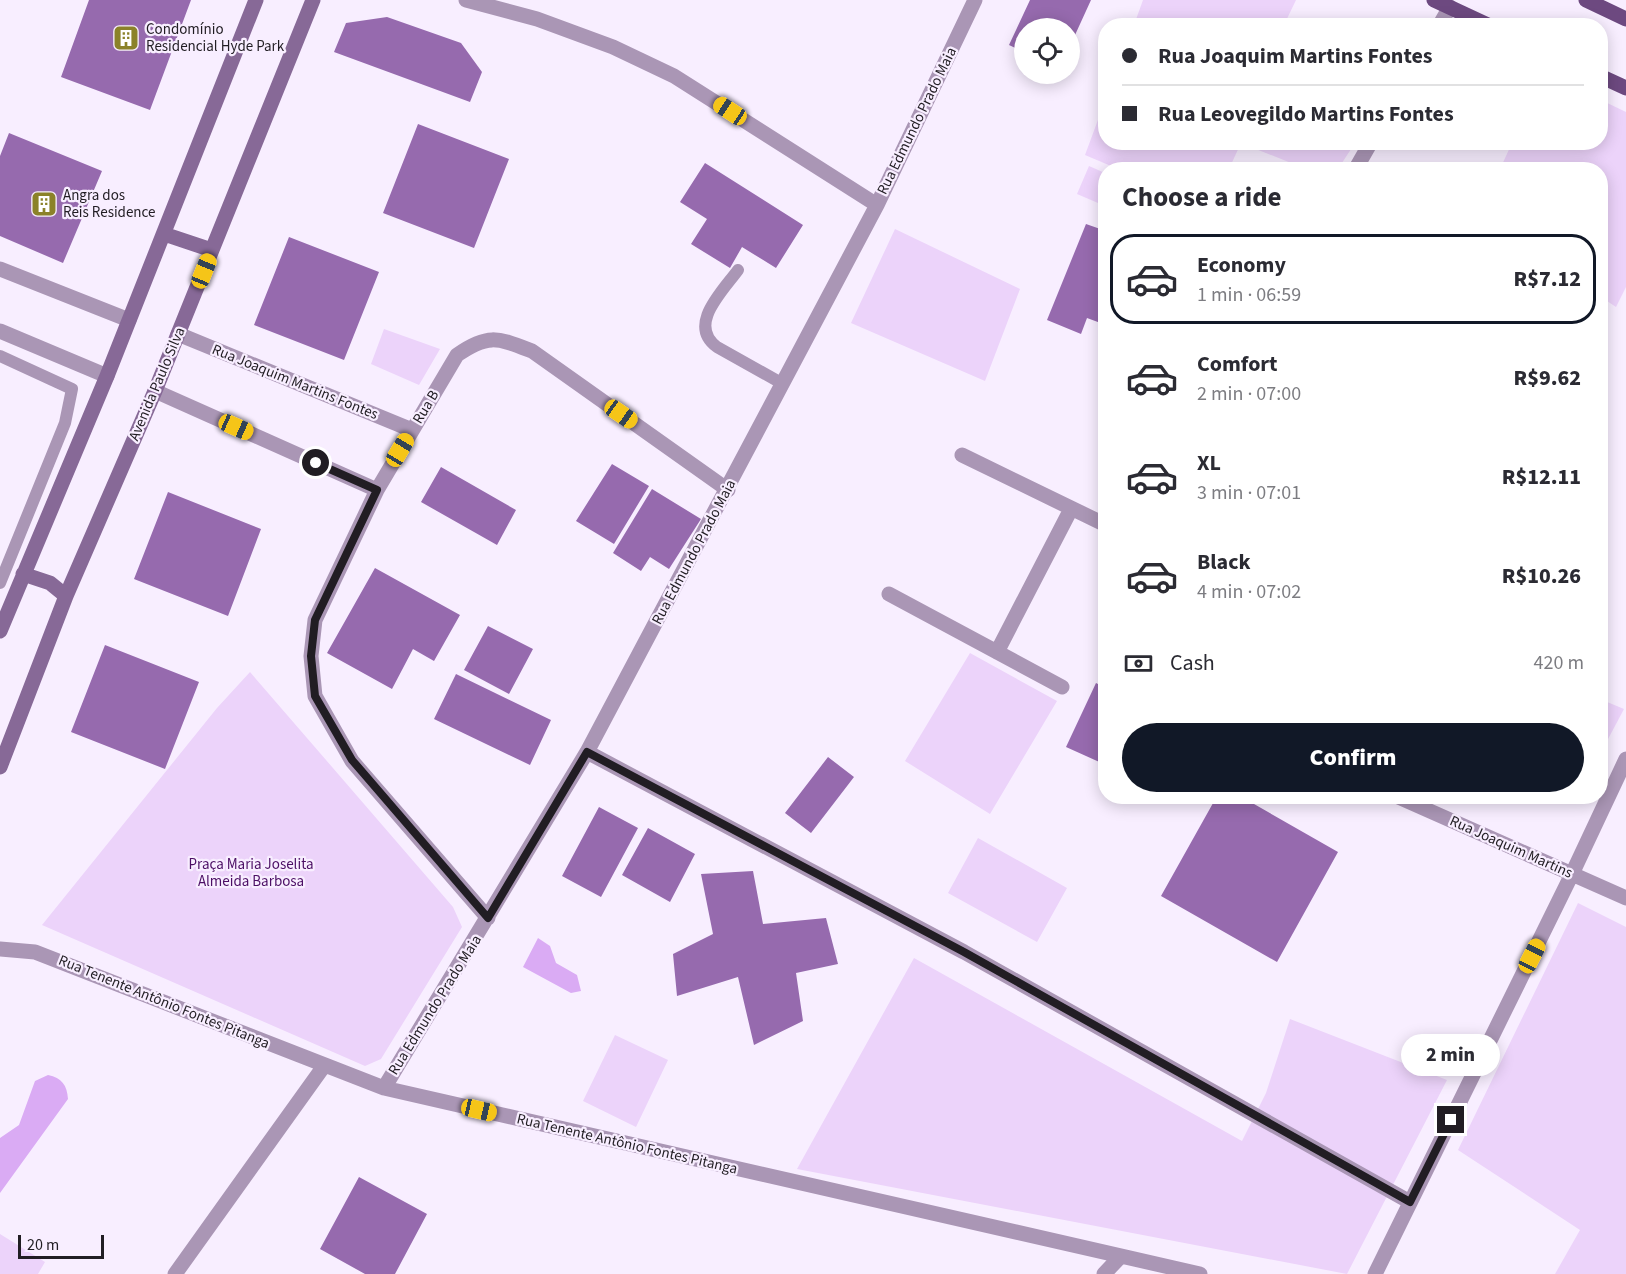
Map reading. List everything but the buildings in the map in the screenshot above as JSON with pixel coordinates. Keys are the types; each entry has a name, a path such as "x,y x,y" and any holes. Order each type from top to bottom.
{"main road":[{"path":"1434,0 1473,18"},
{"path":"1586,0 1626,19"},
{"path":"1608,80 1626,88"}],"street":[{"path":"0,631 107,376 256,0"},
{"name":"Avenida Paulo Silva","path":"0,767 66,596 155,391 313,0"},
{"path":"466,0 537,20 613,47 674,76 877,205"},
{"name":"Rua Edmundo Prado Maia","path":"384,1088 587,752 728,490 877,205 975,0"},
{"path":"1444,18 1450,7"},
{"path":"164,234 212,250"},
{"path":"0,269 129,320"},
{"path":"0,331 107,376"},
{"name":"Rua Joaquim Martins Fontes","path":"178,334 412,430"},
{"name":"Rua B","path":"488,918 352,760 315,696 311,656 315,620 377,490 457,355 476,342 502,339 532,351 728,490"},
{"path":"155,391 377,490"},
{"path":"962,455 1098,521"},
{"path":"997,652 1071,509"},
{"path":"23,574 50,583 66,596"},
{"path":"889,594 1062,687"},
{"path":"587,752 964,952 1410,1202"},
{"path":"1608,797 1626,759"},
{"name":"Rua Joaquim Martins","path":"1414,804 1626,898"},
{"path":"1375,1274 1605,804"},
{"name":"Rua Tenente Antônio Fontes Pitanga","path":"0,949 35,952 384,1088 1200,1274"},
{"path":"175,1274 324,1066"},
{"path":"1104,1274 1120,1257"}],"lane":[{"path":"738,270 710,310 705,321 704,333 707,340 717,347 783,384"},
{"path":"0,356 72,389 65,423 0,583"}],"green space":[{"path":"1143,0 1296,0 1287,18 1137,18"},
{"path":"1608,103 1626,112 1626,287 1616,307 1608,302 1608,162 1503,162 1509,150 1608,150"},
{"path":"1098,120 1098,150 1238,150 1232,162 1102,162 1085,155"},
{"path":"1258,150 1350,150 1343,162 1288,162"},
{"path":"1089,166 1098,170 1098,203 1077,194"},
{"path":"895,229 1020,289 985,381 851,323"},
{"path":"384,329 440,349 419,385 371,364"},
{"path":"970,653 1057,701 990,814 905,761"},
{"name":"Praça Maria Joselita Almeida Barbosa","path":"250,672 453,907 462,927 381,1059 365,1066 42,925 217,708"},
{"path":"1608,702 1624,709 1608,739"},
{"path":"978,838 1067,888 1037,942 948,893"},
{"path":"1578,903 1626,927 1626,1274 1555,1274 1580,1230 1458,1150"},
{"path":"914,958 1242,1141 1266,1093 1290,1019 1447,1080 1347,1274 797,1169"},
{"path":"615,1035 668,1060 636,1127 583,1101"},
{"path":"0,1234 45,1262 38,1274 0,1274"}],"shaded area":[{"path":"538,938 550,946 556,963 577,975 581,991 571,993 523,967"},
{"path":"48,1075 63,1083 68,1099 0,1193 0,1138 19,1125 35,1081"}],"place":[{"name":"Condomínio Residencial Hyde Park","path":"126,38"},
{"name":"Angra dos Reis Residence","path":"44,204"}],"route":[{"path":"316,463 377,490 315,620 311,656 315,696 352,760 488,918 587,752 964,952 1410,1202 1451,1120"}]}
